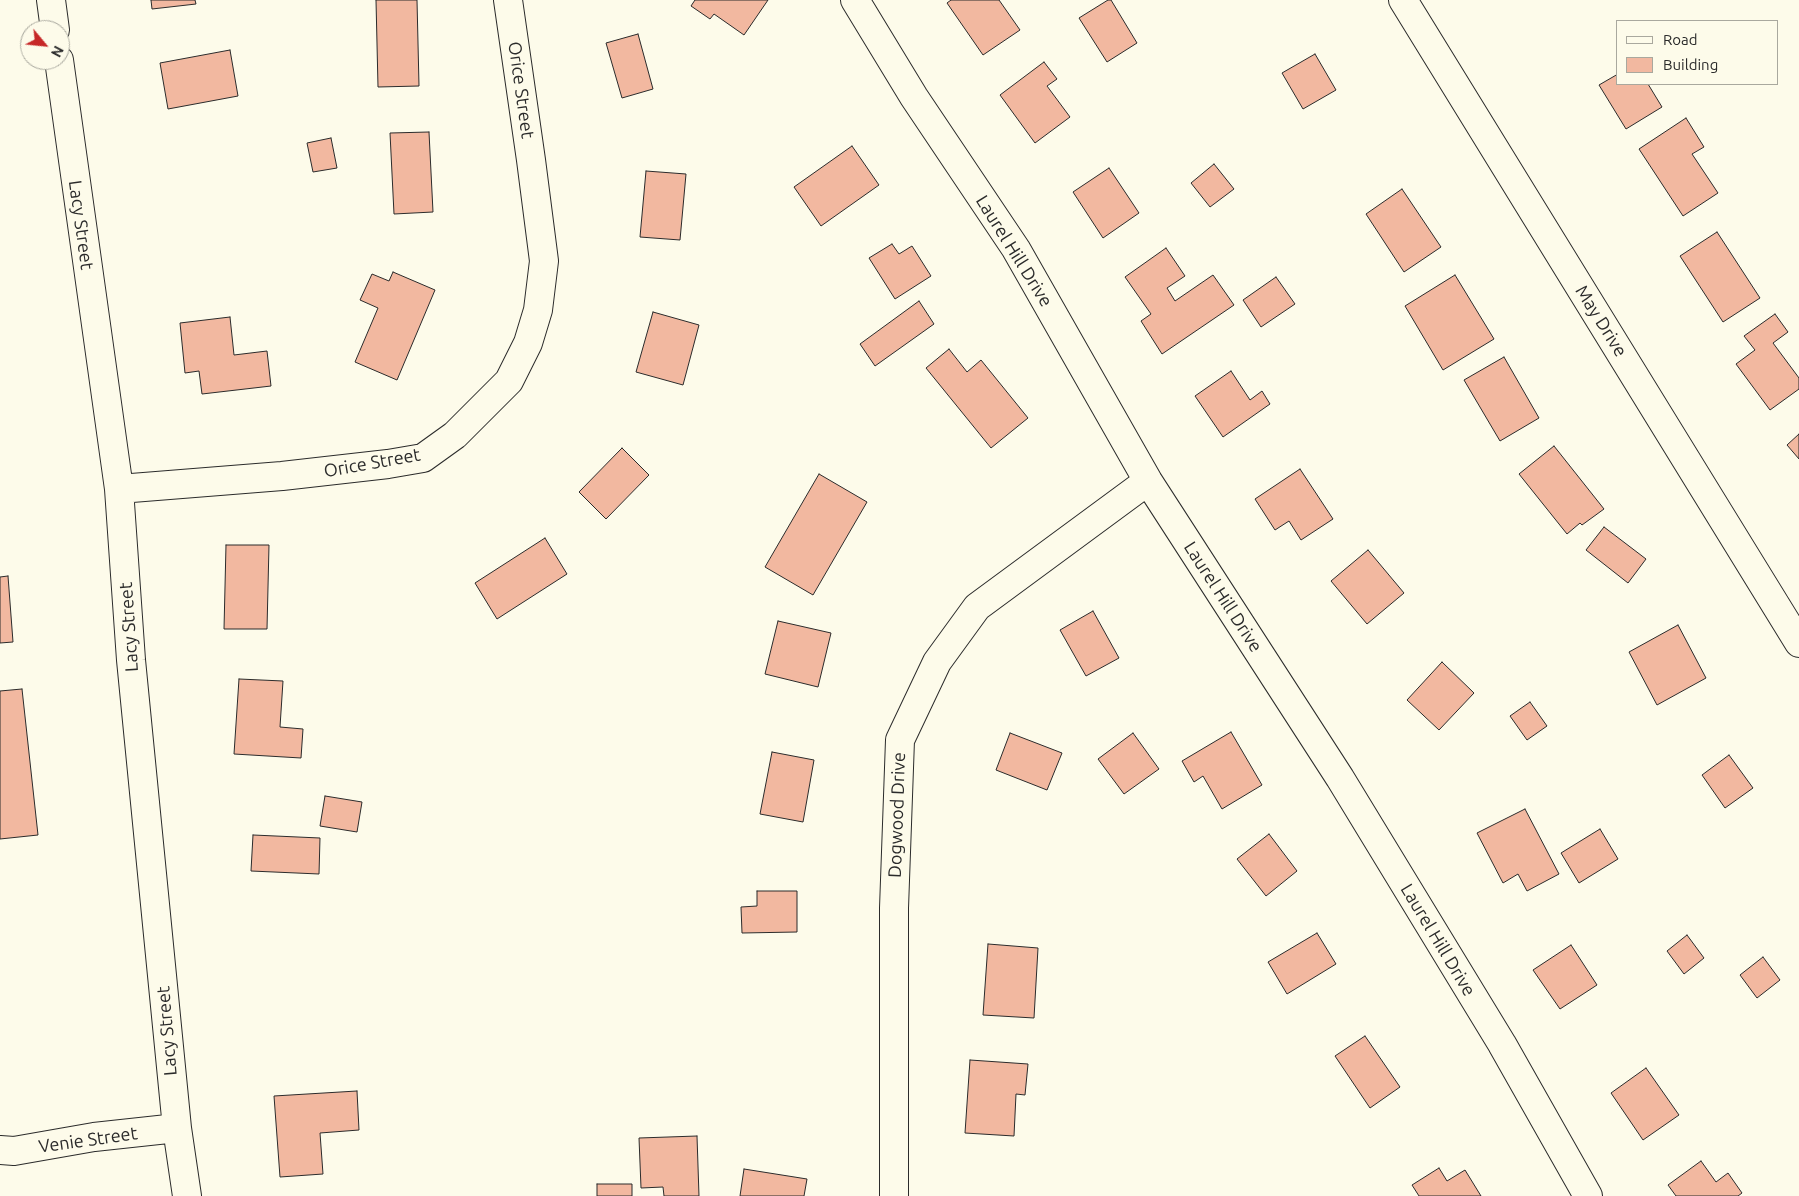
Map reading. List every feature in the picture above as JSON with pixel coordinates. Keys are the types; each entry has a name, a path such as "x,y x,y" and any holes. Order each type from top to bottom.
{"street":[{"path":"51,0 54,20"},
{"name":"Orice Street","path":"118,489 282,476 388,464 423,458 455,435 509,381 528,344 538,310 544,261 508,0"},
{"name":"Laurel Hill Drive","path":"855,0 914,97 1016,249 1148,480 1340,778 1502,1044 1588,1196"},
{"name":"May Drive","path":"1403,0 1799,642"},
{"name":"Lacy Street","path":"60,70 118,489 131,660 176,1128 187,1196"},
{"name":"Dogwood Drive","path":"894,1196 894,908 900,740 937,662 977,607 1148,480"},
{"name":"Venie Street","path":"0,1150 14,1150 94,1137 176,1128"}],"building":[{"path":"151,0 195,0 196,4 152,9"},
{"path":"376,0 417,0 419,86 378,87"},
{"path":"695,0 768,0 744,35 714,14 710,19 691,6"},
{"path":"951,0 999,0 1020,30 983,55 947,3"},
{"path":"1111,0 1137,43 1107,62 1079,18"},
{"path":"638,34 653,89 622,98 606,43"},
{"path":"230,50 238,96 168,109 160,63"},
{"path":"1315,54 1336,90 1303,109 1282,73"},
{"path":"1044,62 1057,79 1047,86 1070,117 1035,143 1000,95"},
{"path":"1616,75 1616,85 1649,85 1662,107 1626,129 1599,85"},
{"path":"1686,118 1704,147 1692,154 1718,193 1683,216 1639,149"},
{"path":"429,132 433,212 394,214 390,133"},
{"path":"331,138 337,168 313,172 307,143"},
{"path":"852,146 879,185 821,226 794,187"},
{"path":"1214,164 1234,189 1210,207 1191,183"},
{"path":"1109,168 1139,213 1103,238 1073,192"},
{"path":"646,171 686,174 680,240 640,237"},
{"path":"1402,189 1441,247 1404,272 1366,214"},
{"path":"1717,232 1760,298 1723,322 1680,256"},
{"path":"892,244 899,254 912,246 931,276 895,299 869,258"},
{"path":"1166,248 1185,276 1167,288 1175,301 1213,275 1234,305 1162,354 1141,321 1151,314 1125,277"},
{"path":"393,272 435,290 397,380 355,362 378,308 360,300 372,274 389,281"},
{"path":"1455,275 1494,339 1443,370 1405,306"},
{"path":"1276,277 1295,304 1261,327 1243,300"},
{"path":"919,301 934,324 875,366 860,344"},
{"path":"653,312 699,325 683,385 636,372"},
{"path":"1775,314 1788,332 1773,343 1799,378 1799,389 1770,410 1736,364 1755,350 1744,336"},
{"path":"230,317 234,355 267,351 271,386 202,394 199,371 185,373 180,323"},
{"path":"949,349 967,372 981,360 1028,418 991,448 926,368"},
{"path":"1504,357 1539,418 1500,441 1464,380"},
{"path":"1231,371 1250,400 1262,391 1270,404 1223,437 1195,396"},
{"path":"1799,434 1799,459 1787,445"},
{"path":"1554,446 1604,509 1582,525 1580,523 1567,534 1519,474"},
{"path":"622,448 649,475 606,519 579,492"},
{"path":"1300,469 1333,519 1301,540 1289,521 1275,530 1255,499"},
{"path":"819,474 867,502 813,595 765,567"},
{"path":"1604,527 1646,559 1628,583 1586,550"},
{"path":"545,538 567,574 497,619 475,583"},
{"path":"226,545 269,545 267,629 224,629"},
{"path":"1368,550 1404,593 1367,624 1331,581"},
{"path":"8,576 13,642 0,643 0,577"},
{"path":"1093,611 1119,658 1086,676 1060,630"},
{"path":"778,621 831,633 818,687 765,674"},
{"path":"1678,625 1706,678 1657,705 1629,652"},
{"path":"1442,662 1474,693 1439,730 1407,700"},
{"path":"239,679 283,681 280,727 303,729 301,758 234,754"},
{"path":"22,689 38,835 0,839 0,691"},
{"path":"1530,702 1547,726 1527,740 1510,716"},
{"path":"1231,732 1262,785 1222,809 1203,776 1194,782 1182,761"},
{"path":"1010,733 1062,753 1047,790 996,770"},
{"path":"1133,733 1159,769 1124,794 1098,759"},
{"path":"772,752 814,760 803,822 760,814"},
{"path":"1729,755 1753,788 1725,808 1702,775"},
{"path":"325,796 362,802 357,832 320,826"},
{"path":"1525,809 1559,874 1527,891 1518,874 1503,883 1477,833"},
{"path":"1600,829 1618,859 1579,883 1561,853"},
{"path":"1269,834 1297,871 1266,896 1237,859"},
{"path":"253,835 320,838 319,874 251,871"},
{"path":"757,891 797,891 797,932 742,933 741,907 757,906"},
{"path":"1317,933 1336,964 1287,994 1268,962"},
{"path":"1687,935 1704,958 1684,974 1667,951"},
{"path":"988,944 1038,948 1034,1018 983,1015"},
{"path":"1571,945 1597,985 1560,1009 1533,970"},
{"path":"1763,957 1780,980 1757,998 1740,975"},
{"path":"1365,1036 1400,1087 1370,1108 1335,1056"},
{"path":"970,1060 1028,1064 1025,1095 1016,1094 1014,1136 965,1133"},
{"path":"1646,1068 1679,1115 1643,1140 1611,1093"},
{"path":"357,1091 359,1130 320,1133 323,1174 280,1177 274,1096"},
{"path":"697,1136 699,1196 664,1196 663,1187 641,1188 639,1138"},
{"path":"1701,1161 1716,1182 1728,1173 1742,1193 1738,1196 1676,1196 1668,1185"},
{"path":"1439,1168 1447,1181 1465,1170 1481,1196 1419,1196 1412,1185"},
{"path":"744,1169 807,1179 804,1196 740,1196"},
{"path":"597,1184 632,1184 632,1196 597,1196"}]}
